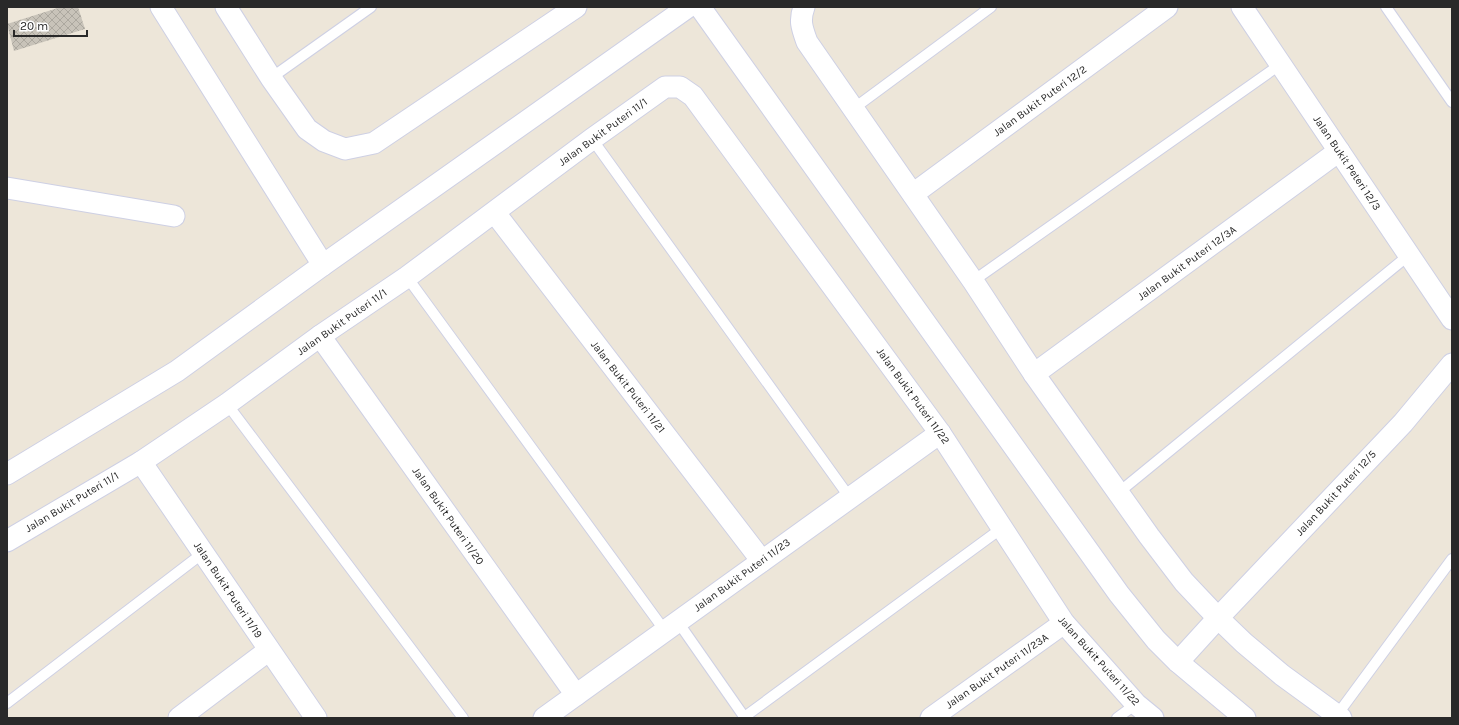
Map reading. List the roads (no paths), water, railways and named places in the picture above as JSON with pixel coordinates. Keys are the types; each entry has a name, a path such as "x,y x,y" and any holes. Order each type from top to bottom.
{"street":[{"path":"161,7 323,265"},
{"path":"226,7 270,78 307,129 324,140 346,149 374,143 576,7"},
{"path":"7,474 177,372 323,265 688,7"},
{"path":"700,7 1114,588 1156,640 1178,662 1245,718"},
{"path":"804,7 800,17 807,42 974,281 1034,374 1149,536 1184,582 1244,643 1282,675 1339,716"},
{"name":"Jalan Bukit Puteri 12/2","path":"913,194 1167,7"},
{"name":"Jalan Bukit Peteri 12/3","path":"1242,7 1452,319"},
{"name":"Jalan Bukit Puteri 11/1","path":"7,541 141,462 227,404 320,336 407,277 592,138 665,87"},
{"name":"Jalan Bukit Puteri 11/22","path":"665,87 680,87 693,96 940,433 1064,623 1136,704 1153,718"},
{"name":"Jalan Bukit Puteri 12/3A","path":"1034,374 1339,151"},
{"path":"7,188 174,216"},
{"name":"Jalan Bukit Puteri 11/21","path":"494,213 762,561"},
{"name":"Jalan Bukit Puteri 11/20","path":"320,336 576,695"},
{"name":"Jalan Bukit Puteri 12/5","path":"1178,662 1403,423 1452,364"},
{"name":"Jalan Bukit Puteri 11/23","path":"544,718 940,433"},
{"name":"Jalan Bukit Puteri 11/19","path":"141,462 316,718"},
{"name":"Jalan Bukit Puteri 11/23A","path":"931,718 1064,623"},
{"path":"179,718 269,650"}],"lane":[{"path":"270,78 371,7"},
{"path":"853,109 991,7"},
{"path":"1386,7 1452,102"},
{"path":"974,281 1281,64"},
{"path":"592,138 850,498"},
{"path":"1118,493 1408,255"},
{"path":"407,277 671,627 744,718 1002,528"},
{"path":"227,404 463,718"},
{"path":"7,703 203,553"},
{"path":"1339,716 1452,559"},
{"path":"1117,718 1136,704"}]}
